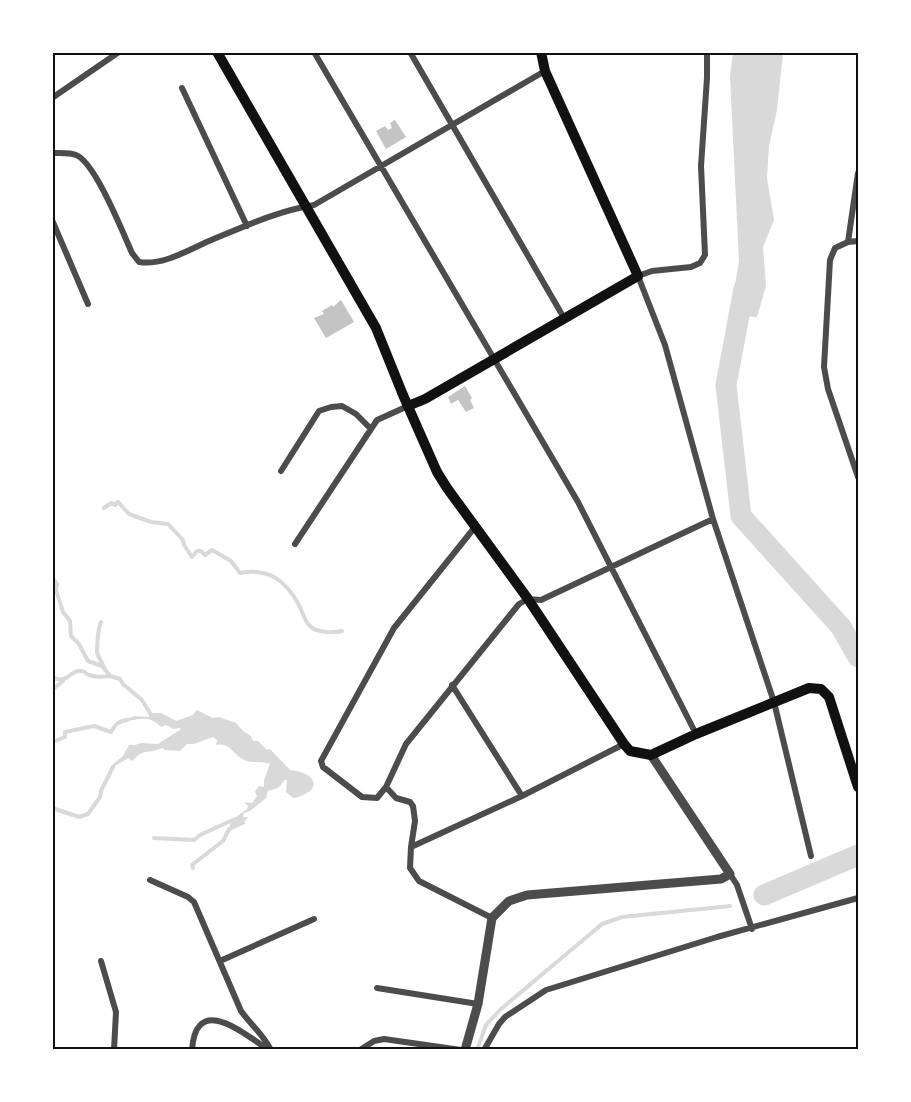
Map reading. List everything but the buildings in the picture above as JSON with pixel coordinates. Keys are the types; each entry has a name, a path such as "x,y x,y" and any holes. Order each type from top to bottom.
{"main road":[{"path":"217,52 376,328 437,472 528,599 630,751 651,755 809,688 821,689 829,697 858,787"},
{"path":"408,406 425,399 638,276 545,71 541,52"}],"street":[{"path":"52,98 119,52"},
{"path":"314,52 578,502 696,734"},
{"path":"411,52 564,318"},
{"path":"707,52 707,89 701,166 705,255 700,263 692,267 652,271 638,276 665,345 713,519 774,702 811,856"},
{"path":"52,153 63,152 78,155 87,163 98,180 132,253 139,261 158,262 247,226 314,205 545,71"},
{"path":"182,88 247,226"},
{"path":"848,242 858,173"},
{"path":"52,220 88,304"},
{"path":"858,241 848,242 836,248 830,260 824,367 828,389 858,477"},
{"path":"280,471 319,411 342,406 356,414 371,429"},
{"path":"295,544 377,420 408,406"},
{"path":"475,527 394,628 321,760 323,767 362,797 377,798 386,787 406,744 519,604 528,599 541,600 713,519"},
{"path":"452,685 522,796"},
{"path":"411,847 522,796 624,744"},
{"path":"651,755 737,885 752,929"},
{"path":"386,787 396,798 410,802 413,806 415,821 410,868 419,881 492,918"},
{"path":"360,1050 374,1041 384,1039 463,1050 478,1004 492,918 509,901 527,895 721,879 730,874"},
{"path":"150,880 194,902 241,1011 249,1022 263,1034 270,1050"},
{"path":"484,1050 505,1017 546,990 717,937 858,898"},
{"path":"220,961 314,919"},
{"path":"101,961 116,1012 114,1050"},
{"path":"377,988 478,1004"},
{"path":"192,1050 194,1034 200,1024 208,1019 220,1020 270,1050"}],"shaded area":[{"path":"733,53 783,53 777,110 769,146 767,178 774,220 763,247 766,286 757,317 730,315 739,261 730,77"},
{"path":"148,709 151,713 161,713 176,721 193,715 197,710 213,718 219,717 236,723 251,736 253,741 258,741 267,750 270,749 290,770 300,772 312,779 313,787 309,792 293,798 286,792 287,780 285,780 278,788 268,791 266,798 250,811 244,813 243,817 248,817 245,824 227,832 232,820 247,809 248,806 244,802 252,803 257,796 255,792 259,786 264,787 270,764 242,759 226,746 216,745 217,740 213,737 194,744 187,744 180,751 162,748 143,753 132,761 128,758 109,770 123,756 129,745 158,744 181,729 174,729 166,725 161,727 147,719 122,721 134,716 149,717"}],"waterway":[{"path":"744,289 726,385 741,516 841,627 858,657"},
{"path":"104,508 111,503 115,505 118,502 129,514 151,522 168,524 183,540 192,557 197,551 205,555 212,550 231,561 240,573 259,572 275,577 294,596 310,626 321,631 342,631"},
{"path":"52,578 57,584 56,590 63,612 70,621 71,636 79,644 88,661 102,666 110,676 120,679 142,700 150,713"},
{"path":"101,622 97,652 104,667"},
{"path":"52,677 62,679 76,671 84,671 94,676 110,676"},
{"path":"52,690 63,681"},
{"path":"52,742 65,737 65,732 94,726 111,732 117,724 127,720"},
{"path":"52,808 79,817 88,814 100,797 113,767"},
{"path":"154,838 194,840 235,819"},
{"path":"193,868 192,865 223,841 229,829"},
{"path":"764,895 858,855"},
{"path":"477,1050 486,1025 501,1009 602,924 622,917 730,906"}]}
